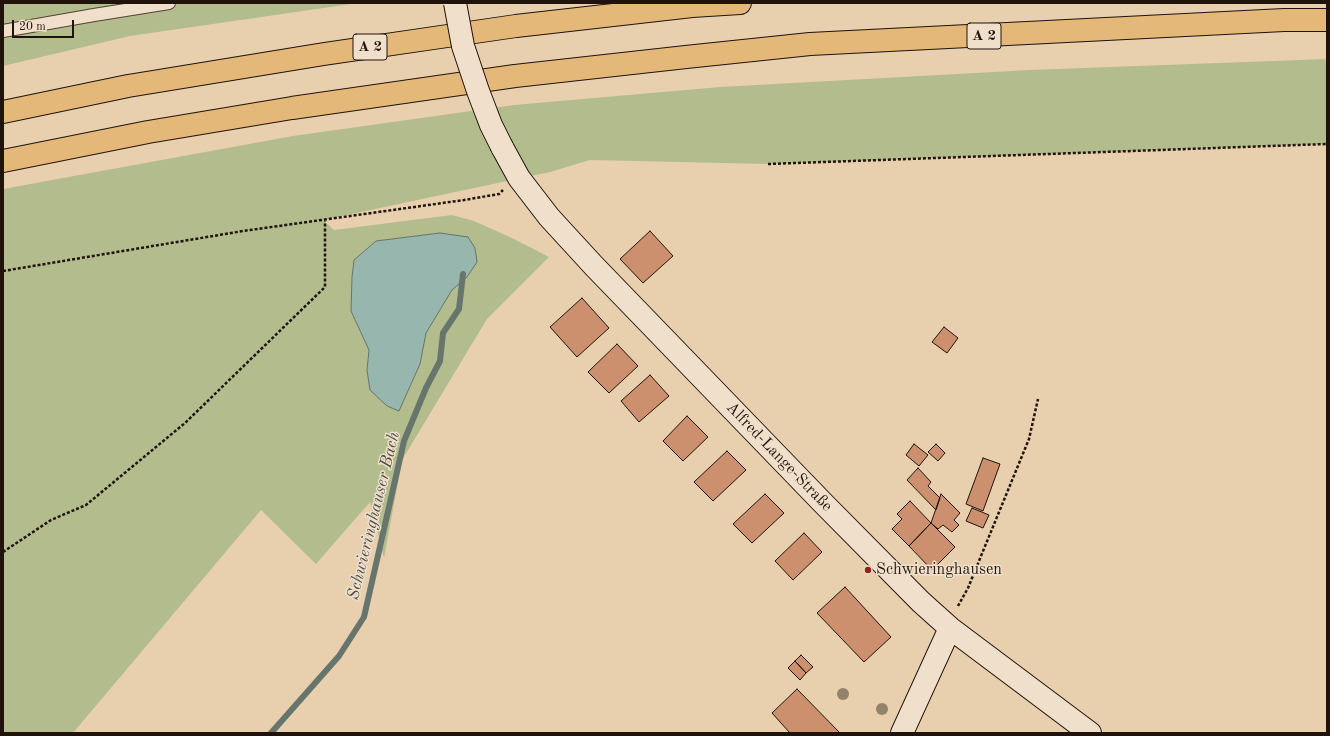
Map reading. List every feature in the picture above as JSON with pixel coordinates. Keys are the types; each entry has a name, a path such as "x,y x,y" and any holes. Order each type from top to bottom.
{"highway":[{"name":"A 2","path":"3,112 128,86 324,54 516,26 692,6 740,3"},
{"name":"A 2","path":"3,161 148,132 292,108 554,71 810,44 1284,20 1327,20"},
{"path":"1284,20 1327,34"}],"street":[{"name":"Alfred-Lange-Straße","path":"455,3 464,46 491,125 519,178 549,217 600,272 828,508 921,602 949,627 1090,733"},
{"path":"902,733 949,627"}],"lane":[{"path":"3,31 170,3"}],"path":[{"path":"768,164 1327,144"},
{"path":"3,271 244,231 325,221 499,194 519,178"},
{"path":"3,552 51,520 86,504 185,423 325,286 325,221"},
{"path":"949,627 968,588 1029,439 1038,399"}],"green space":[{"path":"3,3 358,3 130,36 3,66"},
{"path":"1327,59 1327,144 768,164 590,160 550,172 323,220 334,230 452,215 474,221 549,257 487,319 402,460 384,558 370,502 316,564 261,510 73,733 3,733 3,189 293,136 514,105 720,87 1030,70"}],"water":[{"path":"440,233 468,237 475,248 477,262 467,277 452,290 426,333 420,364 399,411 387,406 370,390 367,370 369,350 351,311 354,260 376,241"}],"building":[{"path":"650,231 673,256 643,283 620,259"},
{"path":"582,298 609,328 577,357 550,327"},
{"path":"944,327 958,338 947,353 932,342"},
{"path":"617,344 638,366 609,393 588,372"},
{"path":"650,375 669,396 639,422 621,401"},
{"path":"687,416 708,437 683,461 663,441"},
{"path":"914,444 928,455 919,466 906,455"},
{"path":"936,444 945,453 938,461 928,452"},
{"path":"727,451 746,470 713,501 694,482"},
{"path":"983,458 1000,464 983,511 966,504"},
{"path":"918,468 931,482 928,486 940,498 936,510 907,480"},
{"path":"765,494 784,513 752,543 733,524"},
{"path":"941,494 960,513 954,520 959,525 952,532 943,525 938,529 931,523"},
{"path":"910,501 931,523 909,546 892,529 902,519 897,514"},
{"path":"972,508 989,515 983,528 966,521"},
{"path":"931,523 955,547 932,570 909,546"},
{"path":"804,533 822,552 793,580 775,561"},
{"path":"845,587 891,637 864,662 817,613"},
{"path":"801,655 813,667 806,673 795,661"},
{"path":"795,661 806,673 800,680 788,668"},
{"path":"797,689 840,733 790,733 772,713"}],"waterway":[{"name":"Schwieringhauser Bach","path":"271,733 339,656 364,617 404,441 426,388 440,361 443,333 459,309 463,274"}],"place":[{"name":"Schwieringhausen","path":"868,570"}]}
